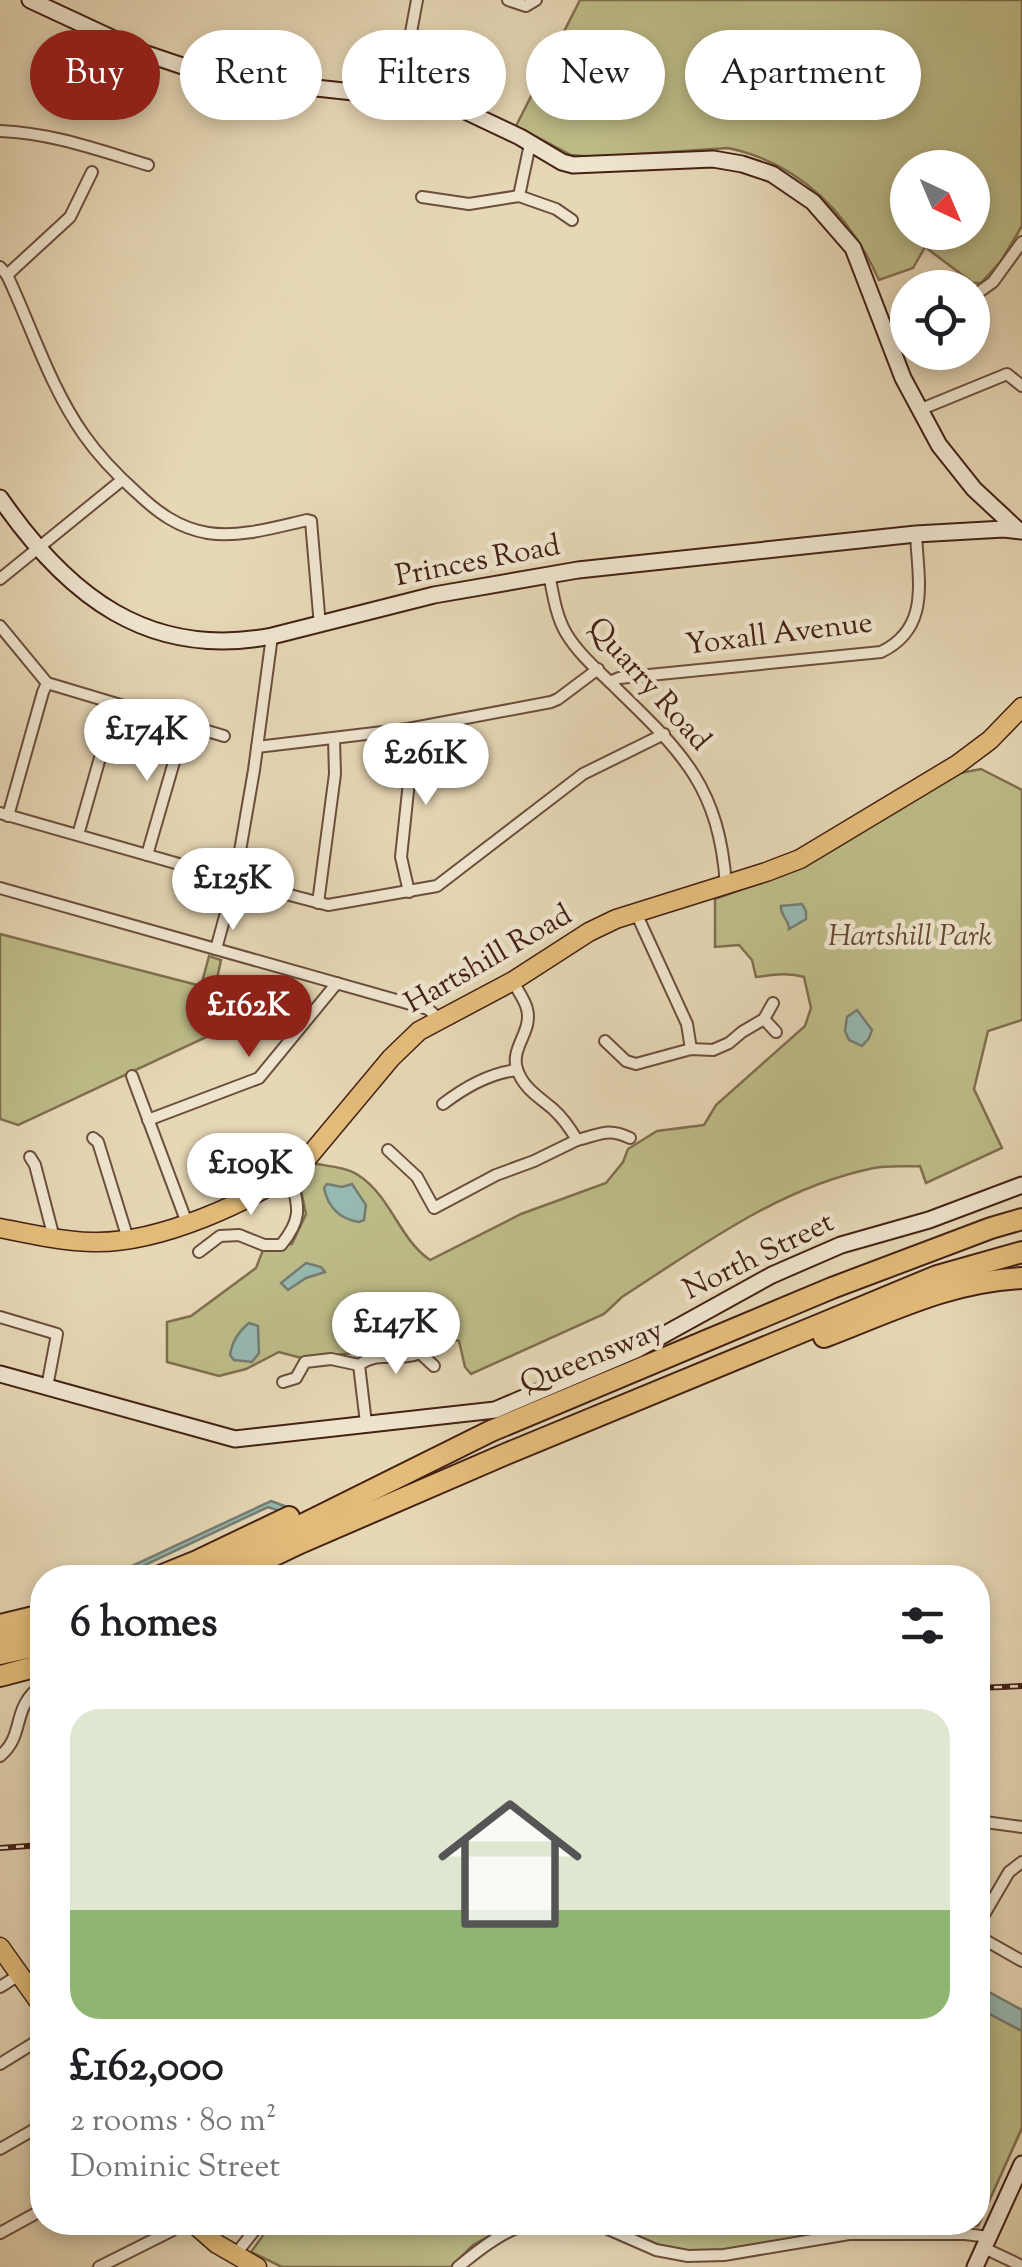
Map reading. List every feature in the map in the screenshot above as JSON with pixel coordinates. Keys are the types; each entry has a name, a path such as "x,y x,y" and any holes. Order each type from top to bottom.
{"highway":[{"path":"832,1288 958,1230 1021,1192"},
{"name":"Queensway","path":"222,1565 491,1431 832,1288 1022,1219"},
{"name":"Queensway","path":"254,1565 506,1454 937,1276 1022,1252"},
{"path":"609,1412 800,1346 932,1294 988,1280 1022,1278"},
{"path":"187,1565 425,1456 491,1431"},
{"path":"279,1565 506,1454"},
{"path":"0,1625 30,1618"},
{"path":"0,1638 30,1633"},
{"path":"0,1654 30,1648"},
{"path":"0,1676 30,1668"}],"main road":[{"name":"Hartshill Road","path":"0,1228 96,1242 187,1224 243,1200 290,1174 409,1038 439,1019 512,981 604,924 800,858 973,754 1022,708"},
{"path":"0,1947 30,1989"},
{"path":"206,2235 256,2267"}],"street":[{"path":"30,0 144,53 202,73 342,90"},
{"path":"411,30 417,0"},
{"path":"508,0 526,6 536,0"},
{"path":"485,120 573,165 712,159 772,174 814,202 853,248 918,410 974,489 1020,531"},
{"path":"0,132 61,138 148,164"},
{"path":"519,196 530,144"},
{"path":"92,172 70,217 4,271 60,393 84,434 122,480 169,520 213,534 311,521 320,626"},
{"path":"422,197 469,204 519,196 558,206 572,220"},
{"path":"990,285 1022,242"},
{"path":"886,331 890,330"},
{"path":"918,410 1007,374 1022,386"},
{"path":"0,579 122,480"},
{"name":"Princes Road","path":"0,498 38,548 84,594 142,626 182,638 216,642 272,636 434,595 549,574 916,534 1020,531"},
{"name":"Yoxall Avenue","path":"610,682 880,652 892,647 907,633 916,613 916,534"},
{"name":"Quarry Road","path":"549,574 557,613 569,638 664,734 699,779 715,819 726,885"},
{"path":"1,630 48,683 224,736"},
{"path":"216,949 235,880 272,636"},
{"path":"257,748 408,729 551,702 598,670"},
{"path":"48,683 4,815 235,880"},
{"path":"78,836 115,704"},
{"path":"148,856 184,724"},
{"path":"408,729 411,763 401,857 409,892"},
{"path":"259,887 328,905 437,886 584,774 664,734"},
{"path":"318,903 336,774 334,739"},
{"path":"0,888 428,1009 439,1019"},
{"path":"636,913 687,1024 691,1049"},
{"path":"512,981 527,1009 528,1021 516,1049 517,1070 577,1140"},
{"path":"148,1120 259,1078 337,983"},
{"path":"605,1041 626,1061 636,1064 691,1049 704,1051 722,1047 764,1019 774,1004"},
{"path":"764,1019 776,1032"},
{"path":"443,1104 477,1082 517,1070"},
{"path":"132,1076 187,1224"},
{"path":"388,1150 417,1178 434,1208 496,1175 577,1140 607,1131 630,1138"},
{"path":"93,1138 98,1142 128,1238"},
{"path":"30,1157 54,1238"},
{"path":"199,1252 220,1236 239,1235 264,1245 281,1245 294,1229 299,1212 290,1174"},
{"name":"North Street","path":"0,1374 236,1439 495,1410 638,1350 772,1275 840,1245 1021,1192"},
{"path":"0,1317 56,1334 46,1387"},
{"path":"359,1365 367,1358 385,1355 406,1359 420,1353 434,1366"},
{"path":"283,1382 296,1378 306,1362 331,1359 359,1365"},
{"path":"359,1365 366,1424"},
{"path":"1,1755 15,1737 21,1710 30,1696"},
{"path":"990,1823 1022,1827"},
{"path":"990,1904 1009,1872 1022,1862"},
{"path":"990,1943 1022,1961"},
{"path":"0,1987 19,1975"},
{"path":"0,2064 30,2045"},
{"path":"0,2149 30,2131"},
{"path":"990,2233 1022,2164"},
{"path":"0,2233 30,2217"},
{"path":"99,2267 163,2235"},
{"path":"235,2255 251,2235"},
{"path":"458,2267 503,2235"},
{"path":"622,2235 656,2250 722,2261 844,2235"},
{"path":"968,2235 986,2242 1022,2266"},
{"path":"975,2267 989,2235"}],"green space":[{"path":"580,0 1022,0 1022,226 990,273 990,270 956,270 929,250 990,250 990,150 890,150 890,250 923,250 913,268 890,270 890,276 879,280 853,234 820,195 800,179 754,155 728,148 595,157 571,155 516,126 526,106 526,120 665,120 665,30 565,30"},
{"name":"Hartshill Park","path":"981,769 1022,790 1022,1020 988,1031 974,1089 1002,1148 926,1183 920,1166 885,1167 806,1189 742,1220 622,1297 604,1314 471,1374 465,1367 459,1341 443,1338 305,1359 279,1352 246,1369 219,1376 167,1362 167,1322 191,1316 256,1268 263,1250 292,1244 306,1214 299,1181 312,1163 348,1170 369,1184 410,1241 430,1260 521,1214 606,1183 628,1149 657,1131 704,1125 716,1105 805,1026 811,1008 804,977 756,977 752,960 739,945 715,947 715,899 798,869 955,774"},
{"path":"0,934 201,986 209,956 221,960 215,988 279,1004 18,1125 0,1119"},
{"path":"990,2014 1022,2031 1022,2128 990,2199"},
{"path":"263,2235 491,2235 473,2245 451,2267 282,2267 251,2252"},
{"path":"630,2235 806,2235 715,2251 676,2249"}],"water":[{"path":"802,904 806,919 789,929 781,906"},
{"path":"857,1010 872,1030 862,1046 849,1040 845,1031 847,1017"},
{"path":"327,1184 352,1184 366,1205 364,1220 352,1220 336,1211 326,1195"},
{"path":"306,1263 325,1272 288,1290 281,1283"},
{"path":"249,1323 258,1326 259,1353 252,1362 234,1360 230,1355 232,1346"},
{"path":"271,1501 290,1508 283,1512 268,1507 145,1565 134,1565"},
{"path":"990,1993 1022,2010 1022,2031 990,2014"}],"railway":[{"path":"990,1687 1022,1686"},
{"path":"0,1848 30,1846"}]}
